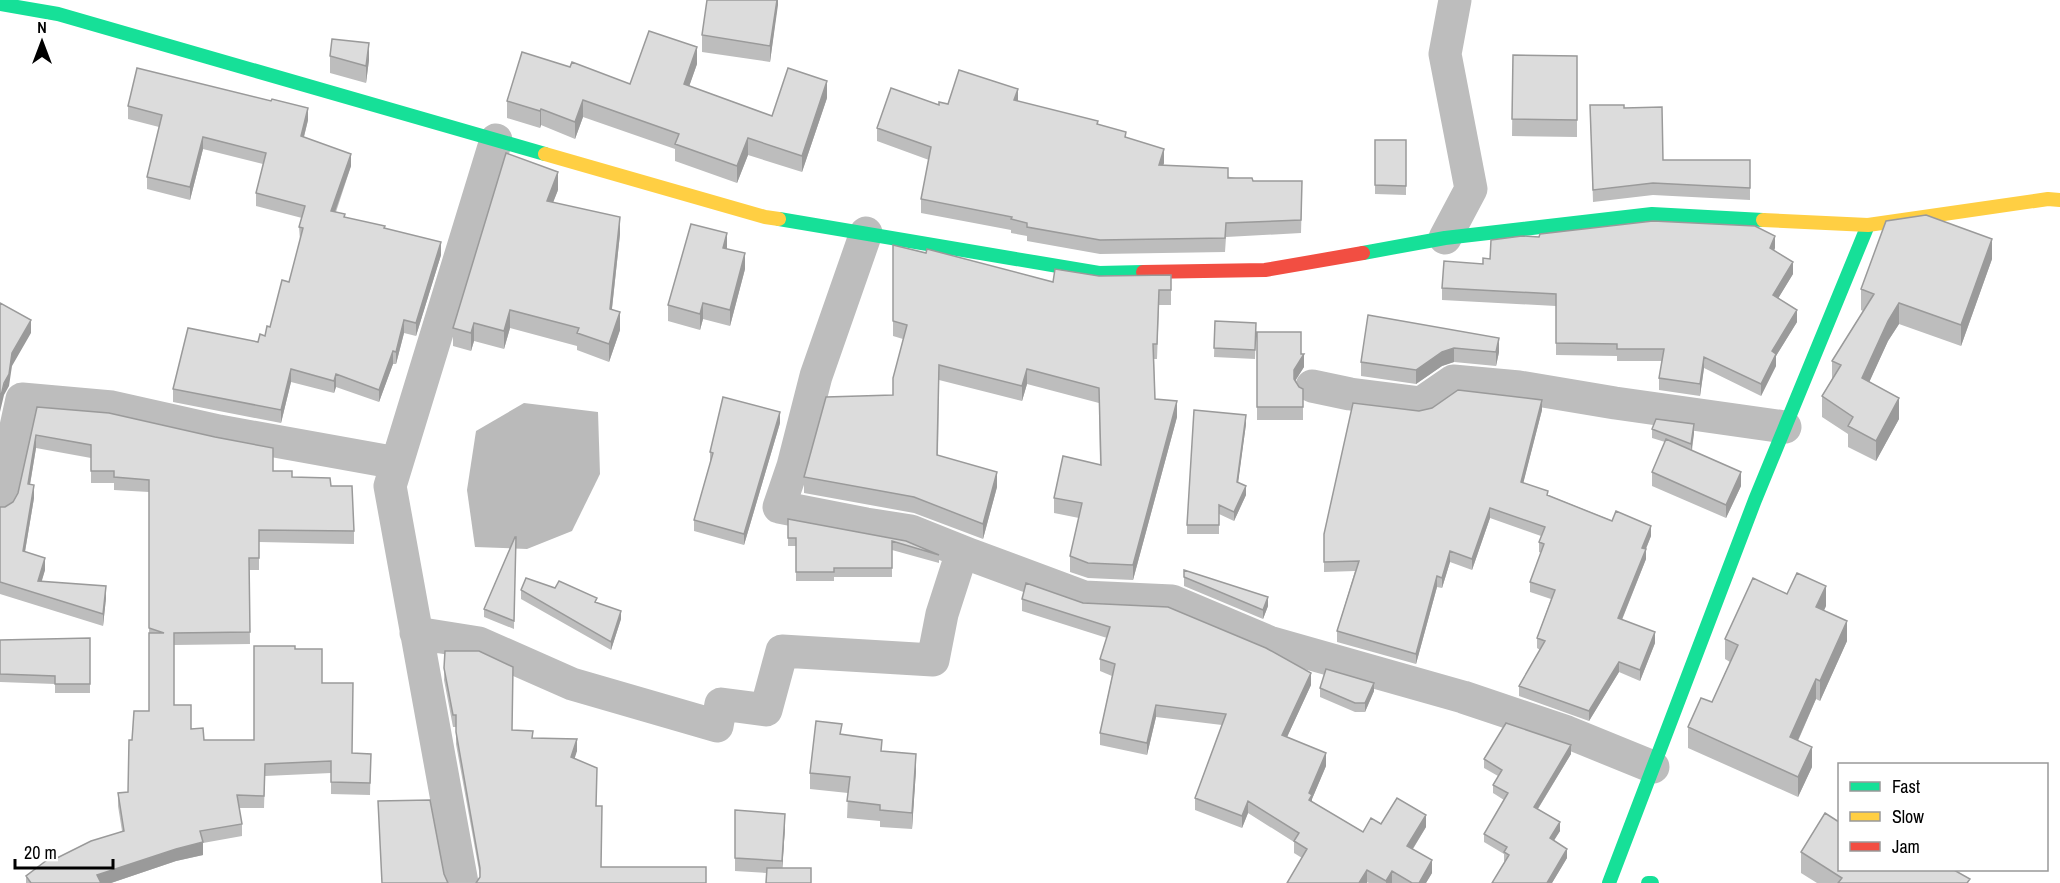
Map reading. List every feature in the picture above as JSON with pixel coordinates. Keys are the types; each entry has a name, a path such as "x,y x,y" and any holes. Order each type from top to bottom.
{"street":[{"path":"1445,238 1471,189 1445,54 1455,0"},
{"path":"0,4 58,14 765,217 1099,273 1265,270 1445,238 1652,214 1868,225 2048,199 2060,200"},
{"path":"462,883 390,486 496,140"},
{"path":"1608,883 1755,500 1868,225"},
{"path":"866,234 816,376 793,466 779,507 911,531 1084,597 1172,601 1269,642 1463,697 1567,732 1653,767"},
{"path":"1312,386 1421,404 1453,381 1519,387 1785,427"},
{"path":"0,501 22,399 112,407 219,430 397,463"},
{"path":"416,633 479,643 572,684 717,726 721,704 766,710 782,651 933,660 942,614 962,552"}],"shaded area":[{"path":"524,403 598,412 600,474 572,531 527,549 475,547 467,490 476,431"}],"building":[{"path":"707,0 777,0 770,46 702,35"},
{"path":"649,31 697,47 684,84 772,116 788,68 827,81 802,156 748,138 737,166 675,144 679,134 583,100 575,122 541,109 540,111 507,101 522,52 570,67 572,62 630,84"},
{"path":"332,39 369,43 366,66 330,56"},
{"path":"1513,55 1577,56 1577,120 1512,119"},
{"path":"137,68 308,108 301,136 351,154 331,211 345,214 344,217 441,242 416,323 404,320 396,352 393,351 379,390 336,374 334,381 291,369 281,410 173,389 188,328 258,342 260,334 265,336 267,326 270,327 282,280 289,282 303,228 299,227 305,206 256,193 266,153 203,137 190,187 147,177 162,115 128,106"},
{"path":"959,70 1018,89 1014,100 1098,121 1097,124 1126,132 1125,137 1164,149 1159,165 1228,168 1228,178 1252,178 1253,181 1302,181 1301,220 1226,223 1225,238 1100,240 1027,227 1027,223 1011,219 1012,217 921,199 931,147 877,128 891,88 939,105 939,102 948,104"},
{"path":"1590,105 1624,105 1624,108 1662,107 1663,160 1750,160 1750,188 1653,183 1593,190"},
{"path":"1375,140 1406,140 1406,186 1375,185"},
{"path":"506,153 558,172 547,201 620,217 610,309 620,312 609,344 577,333 579,328 510,310 504,331 474,323 471,333 453,328"},
{"path":"1926,215 1992,239 1961,325 1899,303 1888,321 1862,378 1899,398 1876,441 1848,426 1853,417 1822,396 1841,365 1832,361 1874,294 1861,289 1886,221"},
{"path":"1653,221 1755,226 1775,236 1770,248 1793,262 1773,295 1797,310 1772,351 1776,354 1761,384 1704,357 1700,384 1659,378 1664,349 1617,349 1617,344 1556,343 1556,294 1442,288 1444,261 1483,264 1483,258 1490,259 1491,240 1522,236 1539,237 1540,234"},
{"path":"691,224 727,233 723,248 745,253 730,310 703,303 700,314 668,305"},
{"path":"893,245 926,253 927,249 1053,282 1055,269 1099,276 1171,275 1171,290 1159,290 1157,344 1153,344 1155,399 1177,401 1133,565 1088,563 1070,556 1082,503 1054,498 1063,456 1101,465 1099,388 1027,369 1022,386 939,365 937,455 997,472 983,524 914,497 804,477 826,397 893,395 893,378 907,325 893,321"},
{"path":"0,303 31,320 12,353 9,374 0,400"},
{"path":"1368,315 1499,338 1496,352 1454,348 1442,352 1416,370 1361,362"},
{"path":"1215,321 1256,323 1255,350 1214,348"},
{"path":"1257,332 1301,332 1301,354 1304,354 1294,370 1294,379 1303,389 1303,407 1257,407"},
{"path":"1458,390 1542,400 1521,482 1548,491 1547,495 1612,521 1616,511 1651,526 1642,548 1646,549 1618,618 1655,632 1640,670 1619,662 1589,711 1519,686 1545,641 1537,638 1555,590 1530,582 1544,544 1539,542 1545,527 1490,508 1472,559 1450,551 1442,578 1437,576 1416,654 1337,631 1359,561 1324,562 1324,534 1353,403 1419,411 1432,408"},
{"path":"723,397 780,412 744,534 694,520 713,453 710,452"},
{"path":"37,407 109,413 273,448 273,471 292,471 292,477 330,478 331,486 352,486 354,531 259,530 259,558 249,558 250,632 174,633 174,705 191,705 191,729 203,728 204,740 254,740 254,646 295,646 295,649 322,649 322,683 353,683 352,753 371,754 370,783 331,782 331,761 265,764 264,796 237,795 242,824 200,831 203,842 97,875 101,883 31,883 26,876 51,857 53,860 91,841 124,831 118,793 128,792 129,740 132,740 134,711 149,711 149,633 164,633 149,628 149,480 114,477 114,471 91,471 91,445 36,435 28,484 34,485 23,551 45,558 38,581 106,586 103,614 0,582 0,507 13,502 18,493"},
{"path":"1194,410 1246,415 1237,482 1246,486 1234,512 1219,505 1219,525 1187,525"},
{"path":"1656,419 1694,424 1691,444 1652,429"},
{"path":"1666,439 1741,472 1726,505 1652,472"},
{"path":"788,519 906,541 939,555 892,541 892,568 834,568 834,572 796,572 796,538 788,538"},
{"path":"516,537 514,621 484,609"},
{"path":"1184,570 1268,597 1263,610 1184,577"},
{"path":"1797,573 1826,586 1816,607 1847,621 1820,681 1816,679 1790,737 1812,747 1798,777 1688,727 1701,698 1712,702 1738,645 1725,639 1753,578 1787,594"},
{"path":"526,578 555,588 559,581 597,598 595,602 621,611 611,642 521,590"},
{"path":"1026,583 1083,603 1168,607 1266,648 1311,673 1282,735 1326,753 1309,793 1312,795 1309,800 1363,832 1371,818 1381,824 1397,798 1426,815 1407,846 1432,860 1419,883 1412,883 1392,871 1386,881 1367,870 1359,883 1287,883 1307,849 1294,841 1299,833 1248,801 1242,816 1195,798 1226,714 1156,705 1147,743 1100,733 1115,664 1100,659 1110,627 1022,599"},
{"path":"90,638 90,684 55,684 55,676 0,674 0,640"},
{"path":"445,651 479,651 513,667 512,730 533,731 532,738 577,739 571,757 597,768 596,806 602,806 601,867 706,867 706,883 476,883 480,877 480,868 456,732 456,715 453,715 444,668"},
{"path":"1326,669 1374,683 1365,703 1355,703 1320,688"},
{"path":"816,721 842,724 840,734 882,740 881,751 916,754 912,813 880,810 880,805 847,801 850,777 810,773"},
{"path":"1506,723 1571,745 1534,807 1560,822 1550,838 1567,849 1547,883 1492,883 1509,855 1504,852 1507,847 1484,834 1508,793 1493,785 1502,770 1484,759"},
{"path":"430,800 444,874 448,883 382,883 378,801"},
{"path":"735,810 785,814 782,861 735,858"},
{"path":"1825,813 1838,821 1838,871 1956,871 1970,879 1967,883 1838,883 1842,878 1801,852"},
{"path":"767,868 811,868 811,883 766,883"}],"traffic: fast":[{"path":"0,4 58,14 545,154"},
{"path":"1363,253 1445,238 1652,214 1763,220"},
{"path":"779,219 1099,273 1143,272"},
{"path":"1609,883 1755,500 1868,225"}],"traffic: slow":[{"path":"545,154 765,217 779,219"},
{"path":"1763,220 1868,225 2048,199 2060,200"}],"traffic: jam":[{"path":"1143,272 1265,270 1363,253"}]}
